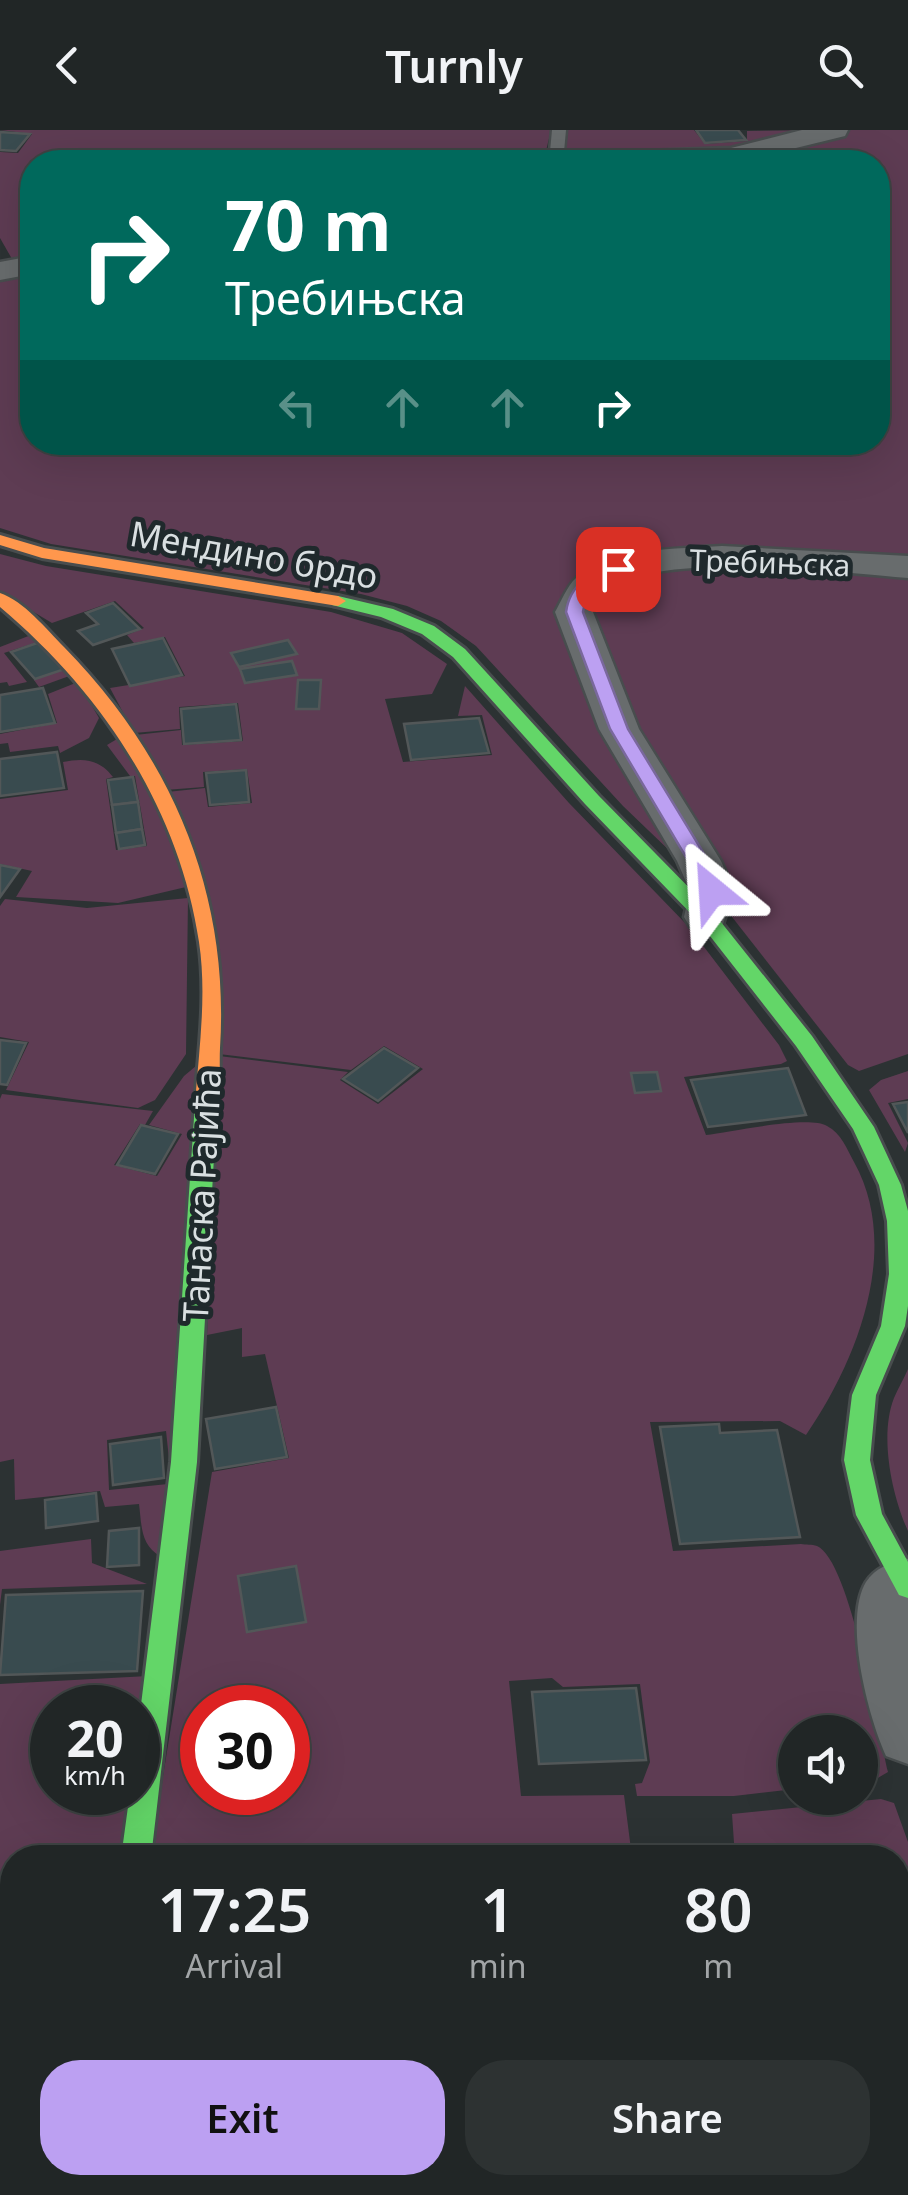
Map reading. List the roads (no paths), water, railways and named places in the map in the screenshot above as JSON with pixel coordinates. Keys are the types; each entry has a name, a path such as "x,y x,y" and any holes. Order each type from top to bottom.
{"street":[{"path":"755,150 835,130"},
{"name":"Мендино брдо","path":"0,540 42,553 342,602 387,613 428,630 459,653 592,800 706,917 837,1086 863,1127 890,1185 899,1221 901,1274 893,1326 864,1394 856,1460 868,1515 907,1585"},
{"name":"Требињска","path":"706,917 712,891 699,862 619,729 574,612 576,595 593,580 618,569 675,559 764,558 908,567"},
{"name":"Танаска Рајића","path":"0,598 56,641 102,696 142,762 199,894 208,946 212,1017 187,1423 138,1845"},
{"path":"907,1585 889,1596 885,1609 908,1736"}]}
